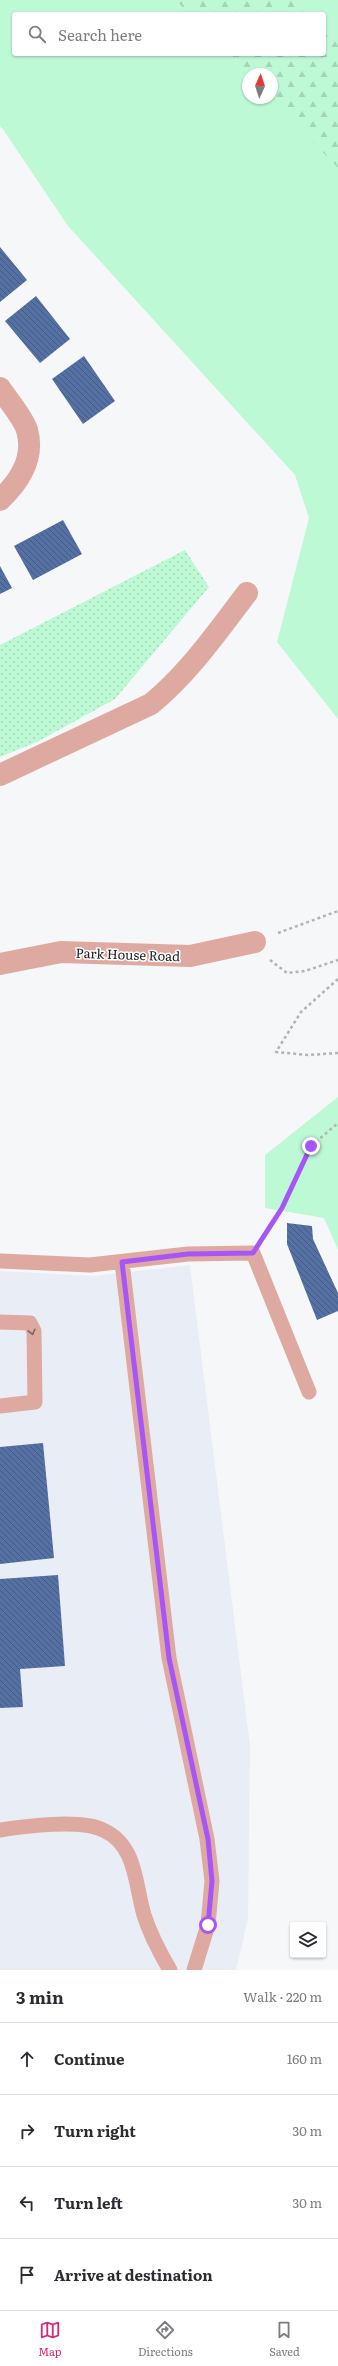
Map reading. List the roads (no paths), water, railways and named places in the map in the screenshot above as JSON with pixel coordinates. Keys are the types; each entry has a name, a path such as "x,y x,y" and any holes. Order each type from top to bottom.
{"street":[{"path":"0,388 26,429 30,449 25,468 14,487 0,500"},
{"path":"0,775 151,704 169,689 191,665 247,593"},
{"name":"Park House Road","path":"0,964 61,952 190,956 255,942"}],"lane":[{"path":"0,1261 90,1265 188,1254 253,1253 309,1392"},
{"path":"122,1262 169,1658 208,1839 211,1874 208,1925 194,1970"},
{"path":"0,1322 30,1323 34,1331 35,1402 0,1406"},
{"path":"0,1830 27,1826 87,1825 103,1830 116,1838 127,1851 133,1866 144,1915 159,1951 170,1970"}]}
